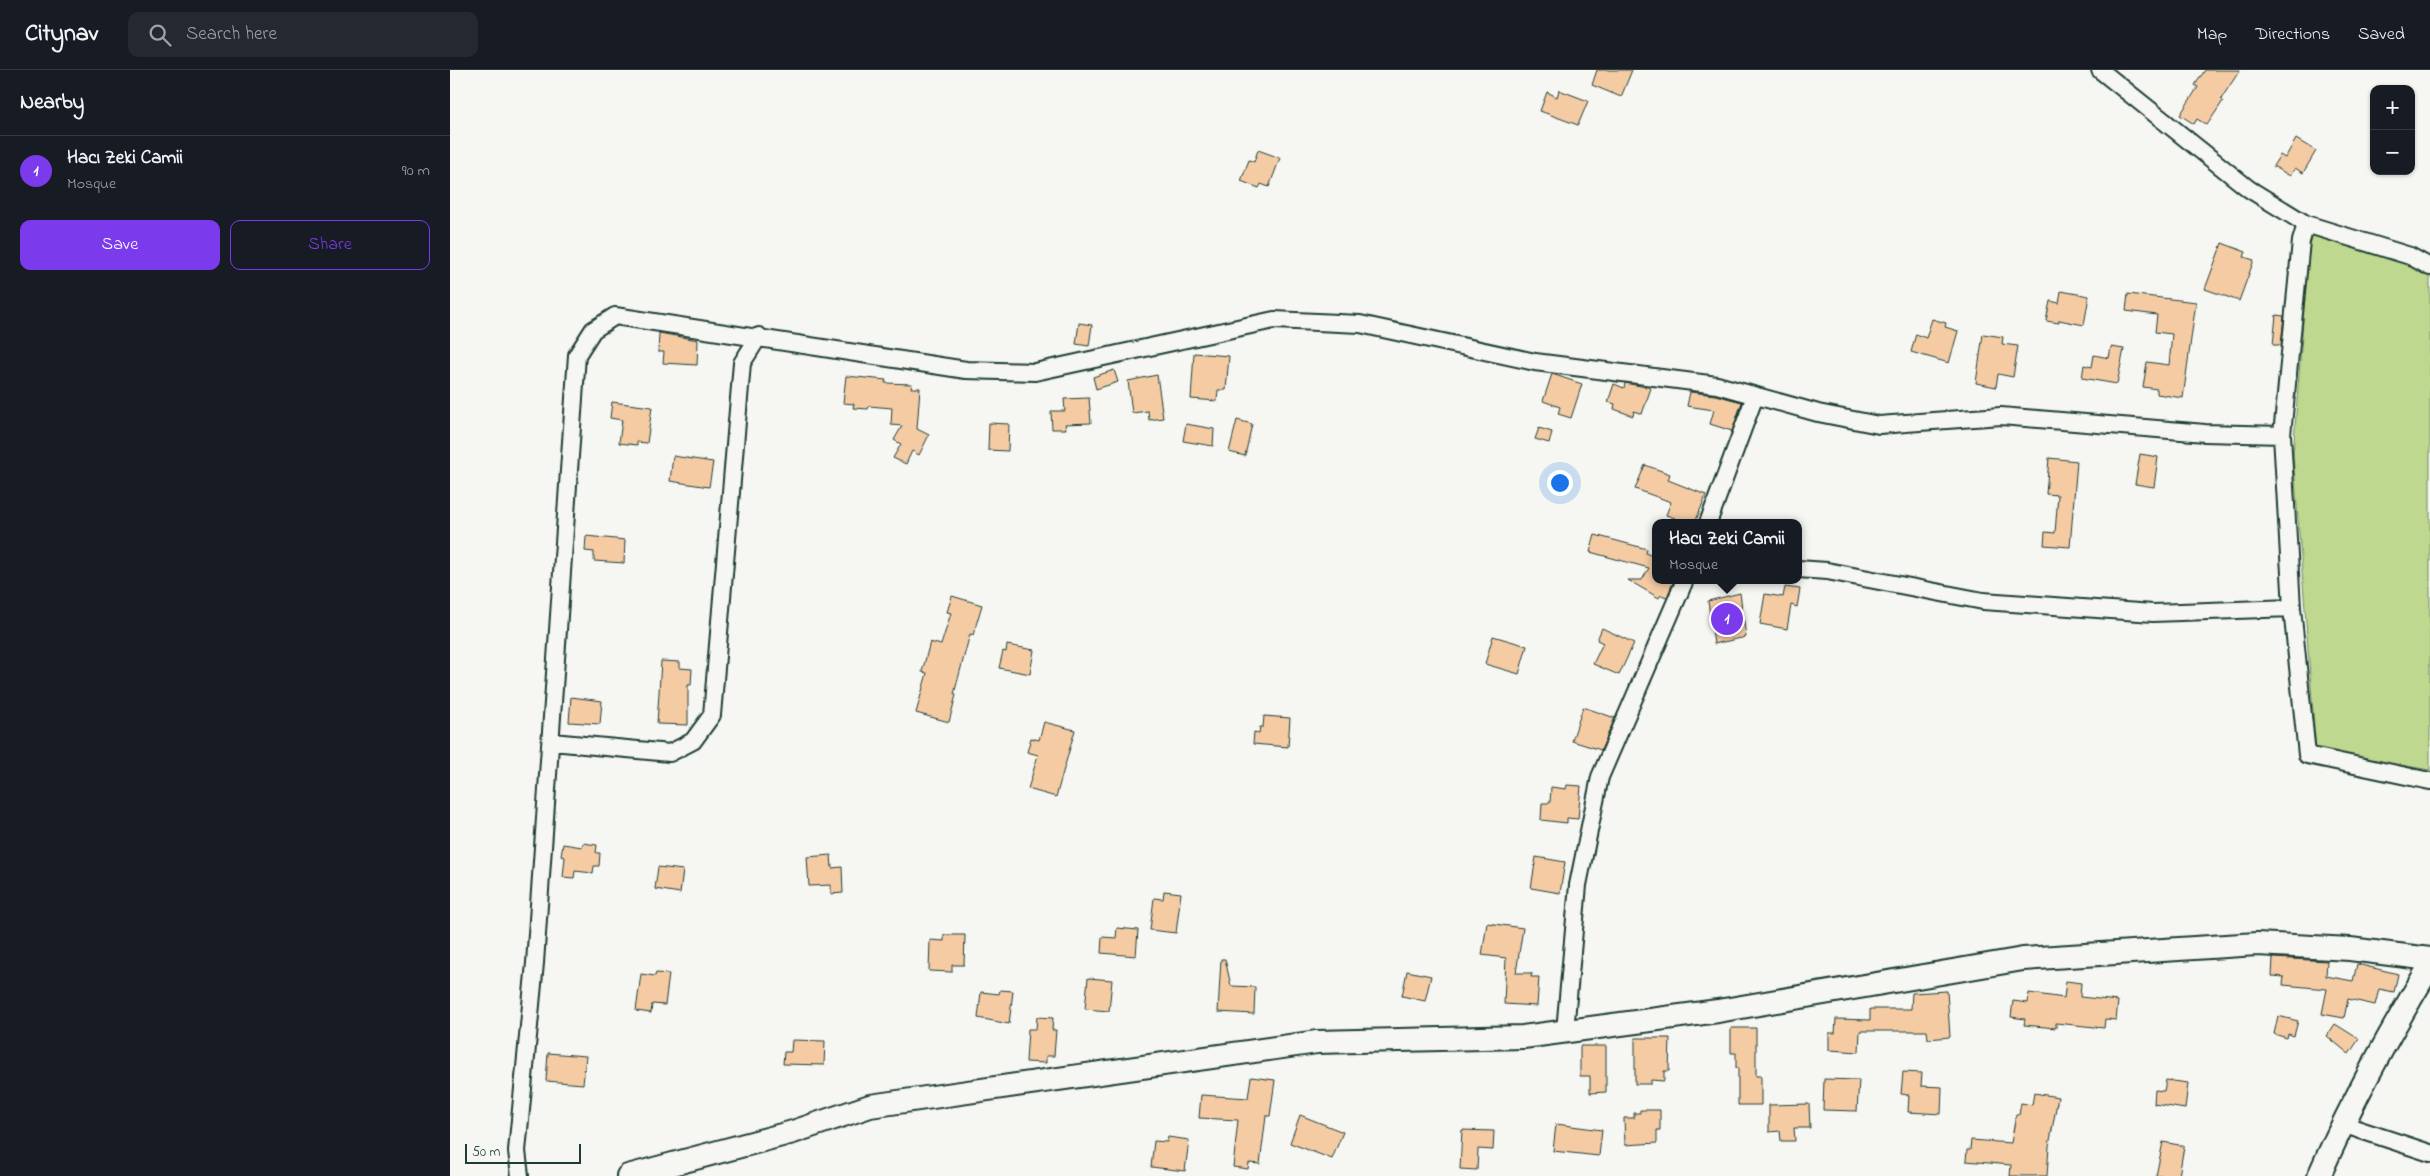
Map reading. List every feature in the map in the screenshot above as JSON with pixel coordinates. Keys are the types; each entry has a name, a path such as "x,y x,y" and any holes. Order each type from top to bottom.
{"street":[{"path":"2100,70 2249,189 2306,224 2410,256 2430,267"},
{"path":"2306,224 2301,241 2282,435 2292,608 2307,755 2430,781"},
{"path":"520,1176 517,1151 536,963 577,355 593,330 615,316 759,336 966,370 1035,372 1274,320 1360,324 1535,362 1717,385 1818,413 1879,425 2001,416 2205,433 2282,435"},
{"path":"552,742 670,753 693,741 712,715 742,363 759,336"},
{"path":"1709,519 1755,396"},
{"path":"1802,569 1827,571 1984,601 2153,613 2292,608"},
{"path":"1565,1031 1578,885 1600,778 1683,584"},
{"path":"628,1176 793,1132 870,1106 1318,1042 1523,1037 1718,1011 2023,959 2257,944 2350,949 2430,958"},
{"path":"2318,1176 2383,1044 2430,966"},
{"path":"2342,1124 2430,1153"}],"green space":[{"path":"2310,230 2430,273 2430,770 2316,751 2293,454"}],"building":[{"path":"1597,70 1632,70 1621,97 1592,85"},
{"path":"2205,70 2240,70 2207,125 2197,119 2194,124 2180,115 2198,87 2195,85"},
{"path":"1559,90 1588,101 1578,125 1540,111 1547,92 1557,97"},
{"path":"2296,139 2316,151 2303,173 2295,168 2290,176 2273,166 2280,155 2285,158"},
{"path":"1258,150 1280,158 1269,187 1261,184 1259,188 1241,181 1249,160 1254,162"},
{"path":"2222,243 2246,252 2244,257 2254,260 2239,301 2205,289"},
{"path":"2061,291 2089,296 2084,325 2059,320 2059,323 2046,321 2050,301 2059,303"},
{"path":"2128,294 2196,302 2183,398 2157,394 2157,389 2143,387 2147,362 2169,365 2172,334 2155,332 2157,315 2126,311"},
{"path":"2276,315 2284,316 2281,345 2273,345"},
{"path":"1932,319 1946,323 1945,327 1958,331 1949,363 1911,352 1916,334 1926,338"},
{"path":"1079,323 1092,325 1089,346 1076,344"},
{"path":"659,333 698,340 697,365 663,363 664,352 658,352"},
{"path":"1983,334 2003,337 2002,344 2018,346 2013,377 1998,374 1996,387 1976,383"},
{"path":"2111,347 2124,349 2117,384 2082,378 2084,365 2092,367 2094,355 2109,358"},
{"path":"1194,353 1229,356 1226,390 1218,390 1217,401 1191,399"},
{"path":"1114,370 1118,382 1096,389 1093,377"},
{"path":"1552,374 1582,384 1571,418 1558,414 1560,407 1543,401"},
{"path":"1157,375 1163,418 1149,420 1148,411 1132,413 1128,381"},
{"path":"846,376 886,380 885,383 912,384 911,388 920,388 917,429 929,435 919,455 912,451 906,464 893,458 901,444 894,440 902,426 891,425 892,408 869,406 868,409 853,408 854,404 843,403"},
{"path":"1625,383 1651,388 1642,414 1634,411 1633,416 1614,409 1615,404 1608,402 1614,384 1624,388"},
{"path":"1690,392 1715,395 1742,402 1732,431 1710,424 1714,410 1687,406"},
{"path":"1089,398 1091,423 1065,424 1066,429 1052,429 1051,411 1065,411 1064,399"},
{"path":"612,402 652,407 647,443 637,442 637,445 619,443 622,420 610,418"},
{"path":"1237,420 1252,424 1245,456 1229,452"},
{"path":"989,423 1009,424 1008,451 988,450"},
{"path":"1186,424 1214,429 1213,446 1183,441"},
{"path":"1539,428 1552,432 1549,443 1535,439"},
{"path":"2140,454 2158,457 2154,487 2135,484"},
{"path":"673,456 713,462 709,487 670,481"},
{"path":"2049,458 2077,461 2070,547 2044,545 2045,532 2055,533 2058,495 2046,494"},
{"path":"1645,465 1670,474 1668,480 1706,495 1697,519 1675,519 1666,515 1671,502 1635,489"},
{"path":"1595,535 1647,549 1646,553 1652,556 1652,584 1672,584 1667,597 1661,595 1659,598 1628,580 1642,580 1649,568 1590,552"},
{"path":"586,536 625,540 624,563 594,561 594,552 585,551"},
{"path":"1785,587 1800,589 1797,607 1791,605 1787,629 1760,624 1765,594 1783,597"},
{"path":"1740,593 1746,637 1714,644 1708,601"},
{"path":"952,596 982,605 973,635 970,634 954,694 956,695 949,722 916,713 927,673 922,672 930,642 941,645 951,613 947,612"},
{"path":"1602,628 1634,643 1619,675 1593,664 1603,643 1597,640"},
{"path":"1493,636 1527,646 1519,674 1485,664"},
{"path":"1007,645 1034,650 1030,674 999,668 1003,651 1006,652"},
{"path":"661,661 680,662 680,668 692,669 691,685 688,685 688,725 657,724"},
{"path":"571,697 602,701 600,724 569,722"},
{"path":"1583,707 1615,718 1601,750 1572,741"},
{"path":"1264,716 1290,718 1288,747 1253,744 1254,732 1259,733 1260,727 1263,727"},
{"path":"1044,722 1075,730 1056,797 1028,789 1038,755 1027,752 1031,738 1039,740"},
{"path":"1567,785 1581,786 1578,819 1567,818 1567,823 1541,820 1542,803 1550,803 1551,787 1566,789"},
{"path":"583,843 597,845 596,853 600,853 599,866 594,866 593,873 575,871 574,878 563,877 565,857 561,856 563,844 582,847"},
{"path":"831,855 832,868 842,867 843,893 831,894 831,885 809,886 807,857"},
{"path":"1536,857 1565,862 1560,893 1531,888"},
{"path":"658,867 683,870 680,893 655,889"},
{"path":"1164,891 1181,893 1176,933 1150,930 1154,898 1163,899"},
{"path":"1487,923 1523,928 1516,973 1532,973 1531,977 1539,977 1537,1006 1504,1004 1506,958 1482,955"},
{"path":"1117,928 1138,930 1136,956 1101,953 1102,937 1116,938"},
{"path":"944,935 965,935 964,965 952,965 952,972 929,971 930,940 944,941"},
{"path":"2273,958 2327,961 2326,976 2353,981 2357,964 2398,974 2394,992 2379,989 2375,1005 2348,999 2344,1018 2322,1014 2327,989 2283,985 2284,977 2272,976"},
{"path":"1221,959 1225,959 1231,986 1255,987 1254,1014 1218,1012"},
{"path":"1407,971 1431,976 1425,1001 1402,996"},
{"path":"656,973 669,974 665,1005 652,1004 651,1013 636,1011 641,974 655,976"},
{"path":"1088,978 1112,980 1109,1011 1085,1009"},
{"path":"2066,981 2081,983 2080,997 2118,1001 2116,1020 2105,1019 2104,1028 2056,1023 2056,1028 2024,1025 2025,1019 2011,1017 2013,1001 2028,1003 2029,993 2064,998"},
{"path":"1000,990 1013,991 1009,1024 978,1018 981,992 999,994"},
{"path":"1947,991 1950,1037 1928,1039 1927,1031 1860,1031 1859,1052 1829,1050 1829,1033 1835,1033 1836,1019 1870,1020 1870,1009 1911,1009 1912,993"},
{"path":"2278,1016 2298,1021 2294,1036 2288,1034 2287,1038 2274,1034"},
{"path":"1037,1017 1053,1018 1052,1030 1056,1030 1054,1056 1046,1056 1046,1063 1026,1062 1028,1029 1036,1029"},
{"path":"2335,1024 2359,1039 2349,1054 2327,1036"},
{"path":"1731,1028 1756,1028 1756,1076 1761,1076 1761,1105 1738,1105 1738,1068 1736,1068 1736,1053 1731,1053"},
{"path":"1635,1038 1670,1038 1669,1071 1664,1071 1664,1081 1651,1080 1651,1084 1635,1084"},
{"path":"792,1040 825,1041 824,1065 783,1064 784,1052 791,1052"},
{"path":"1580,1046 1606,1046 1606,1092 1590,1093 1590,1076 1580,1076"},
{"path":"548,1053 586,1056 583,1084 546,1081"},
{"path":"1903,1072 1922,1073 1921,1086 1942,1087 1941,1114 1908,1112 1909,1095 1901,1094"},
{"path":"1251,1077 1275,1080 1270,1116 1266,1116 1260,1164 1249,1163 1248,1169 1233,1167 1238,1120 1199,1118 1201,1095 1248,1098"},
{"path":"1824,1079 1859,1080 1857,1111 1823,1110"},
{"path":"2166,1080 2188,1083 2185,1109 2154,1104 2155,1090 2164,1091"},
{"path":"2034,1093 2058,1097 2049,1146 2047,1176 2010,1176 2011,1165 1966,1161 1967,1150 1970,1150 1971,1140 2011,1143 2016,1115 2019,1115 2021,1103 2032,1105"},
{"path":"1809,1104 1810,1128 1794,1128 1795,1141 1781,1141 1780,1131 1769,1132 1769,1105"},
{"path":"1640,1110 1660,1110 1660,1130 1657,1130 1657,1143 1625,1145 1624,1118 1634,1118 1634,1113 1640,1113"},
{"path":"1300,1115 1343,1132 1332,1159 1290,1143"},
{"path":"1556,1124 1602,1130 1599,1156 1553,1151"},
{"path":"1462,1130 1494,1131 1493,1150 1478,1149 1477,1170 1460,1169"},
{"path":"1168,1137 1189,1140 1185,1171 1151,1167 1154,1141 1167,1142"},
{"path":"2163,1142 2184,1146 2179,1176 2156,1176"}],"place":[{"name":"Hacı Zeki Camii","path":"1727,619"}]}
